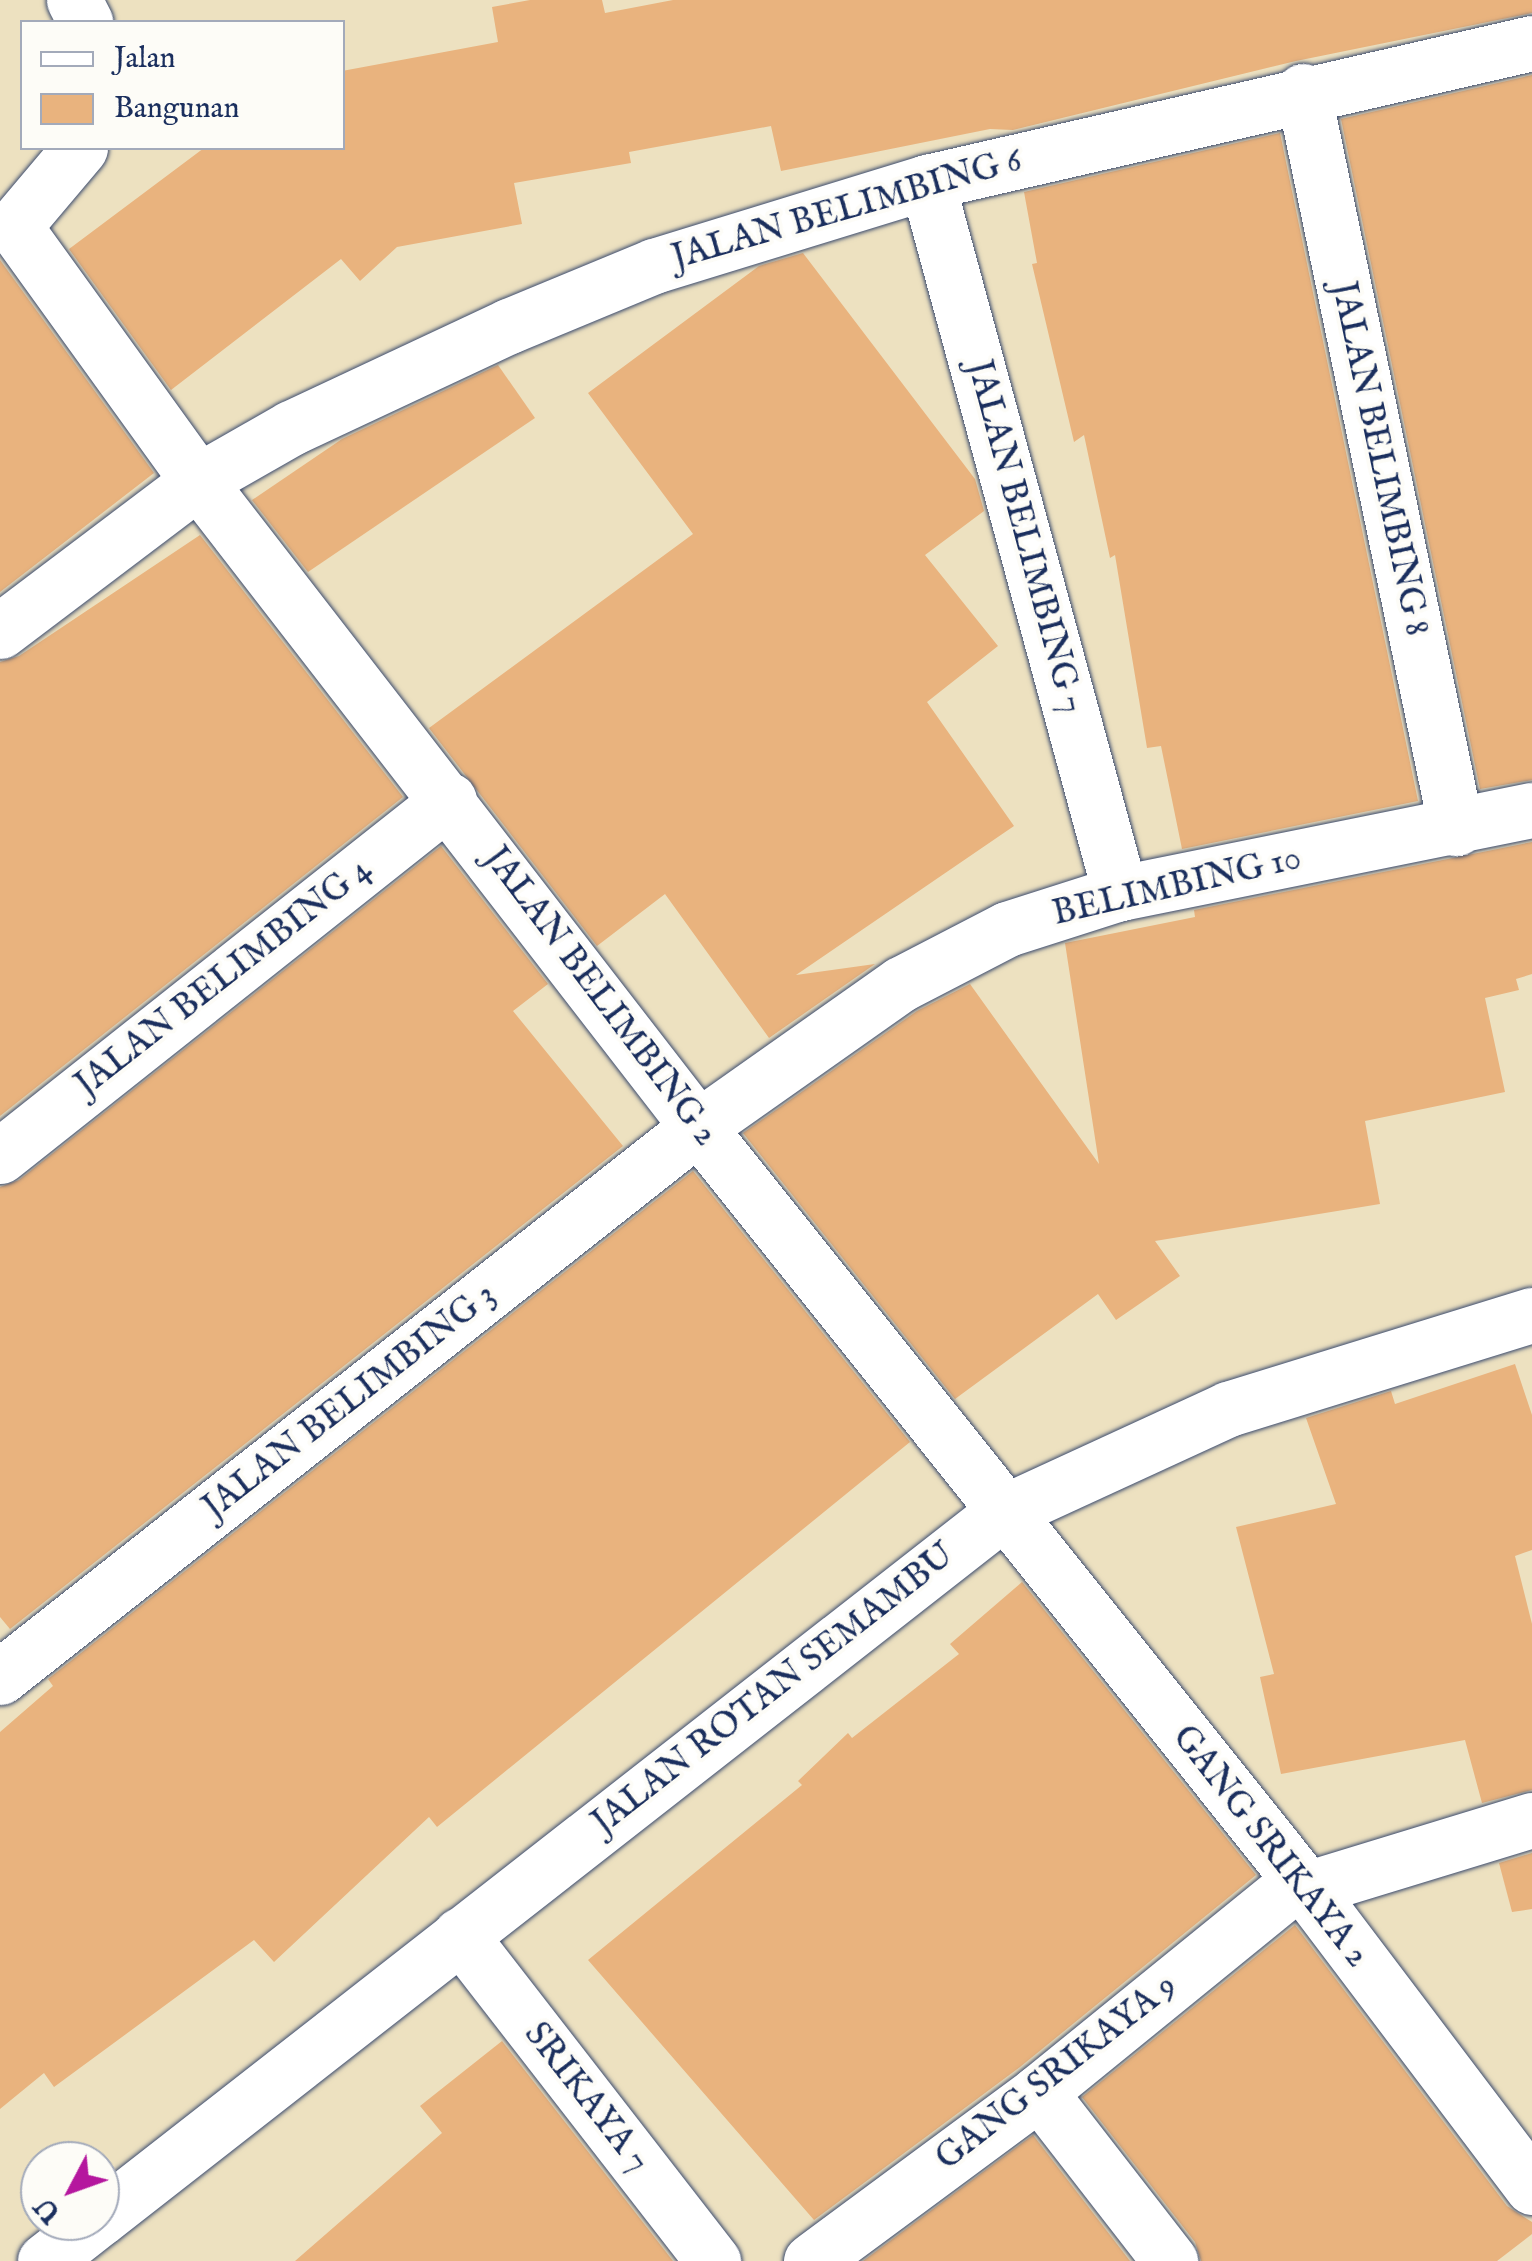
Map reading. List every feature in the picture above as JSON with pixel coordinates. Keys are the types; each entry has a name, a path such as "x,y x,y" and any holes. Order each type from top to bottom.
{"street":[{"name":"JALAN BELIMBING 6","path":"0,631 198,481 291,428 527,318 654,266 927,182 1303,91 1532,42"},
{"name":"JALAN BELIMBING 8","path":"1303,91 1456,828"},
{"path":"7,232 78,150"},
{"name":"JALAN BELIMBING 7","path":"927,182 1120,893"},
{"name":"JALAN BELIMBING 2","path":"7,232 698,1127 1002,1513"},
{"name":"JALAN BELIMBING 4","path":"0,1156 449,800"},
{"name":"BELIMBING 10","path":"698,1127 901,984 1007,929 1120,893 1532,810"},
{"name":"JALAN BELIMBING 3","path":"0,1677 698,1127"},
{"name":"JALAN ROTAN SEMAMBU","path":"120,2202 1002,1513 1228,1409 1532,1315"},
{"name":"GANG SRIKAYA 2","path":"1002,1513 1303,1884 1529,2178"},
{"path":"1303,1884 1532,1820"},
{"name":"GANG SRIKAYA 9","path":"811,2261 1039,2092 1303,1884"},
{"name":"SRIKAYA 7","path":"460,1935 712,2261"},
{"path":"1039,2092 1170,2261"},
{"name":"JALAN ROTAN SEMAMBU","path":"45,2261 70,2241"}],"building":[{"path":"530,0 602,0 605,13 673,0 1532,0 1532,13 1296,61 1013,130 990,129 781,171 771,126 629,152 631,163 514,183 522,224 397,247 360,281 341,259 171,390 69,249 201,150 345,150 345,70 498,42 492,7"},
{"path":"1532,75 1532,780 1480,789 1341,119"},
{"path":"1280,133 1418,801 1182,849 1161,746 1147,748 1115,555 1110,558 1084,435 1074,442 1032,264 1037,263 1024,192"},
{"path":"803,253 975,479 984,511 925,555 998,646 927,702 1014,826 796,975 875,964 769,1038 665,894 597,946 429,728 693,534 588,393 759,266"},
{"path":"0,260 154,473 0,592"},
{"path":"498,365 535,418 308,572 252,500 342,439"},
{"path":"200,535 403,797 0,1116 0,662 19,656"},
{"path":"1532,842 1532,974 1516,979 1519,990 1485,998 1505,1092 1365,1121 1380,1204 1155,1241 1180,1276 1116,1320 1098,1294 955,1399 743,1133 917,1011 970,984 1099,1164 1065,943 1195,917 1194,910"},
{"path":"441,846 548,984 513,1011 623,1146 10,1629 0,1617 0,1187 19,1180"},
{"path":"693,1171 910,1442 437,1827 429,1817 274,1962 254,1940 54,2087 44,2073 0,2109 0,1732 53,1686 48,1679"},
{"path":"1515,1364 1532,1415 1532,1550 1515,1556 1532,1624 1532,1790 1482,1803 1465,1740 1281,1774 1260,1677 1274,1674 1236,1527 1336,1504 1306,1418 1391,1391 1395,1404"},
{"path":"1022,1582 1256,1875 1020,2067 814,2220 588,1960 802,1785 798,1781 848,1733 852,1738 959,1654 950,1644"},
{"path":"1532,1853 1532,1909 1512,1912 1499,1863"},
{"path":"1295,1925 1507,2206 1532,2222 1532,2234 1497,2261 1201,2261 1195,2242 1082,2097"},
{"path":"502,2041 673,2261 295,2261 442,2133 420,2106"},
{"path":"1033,2135 1130,2261 863,2261"}]}
